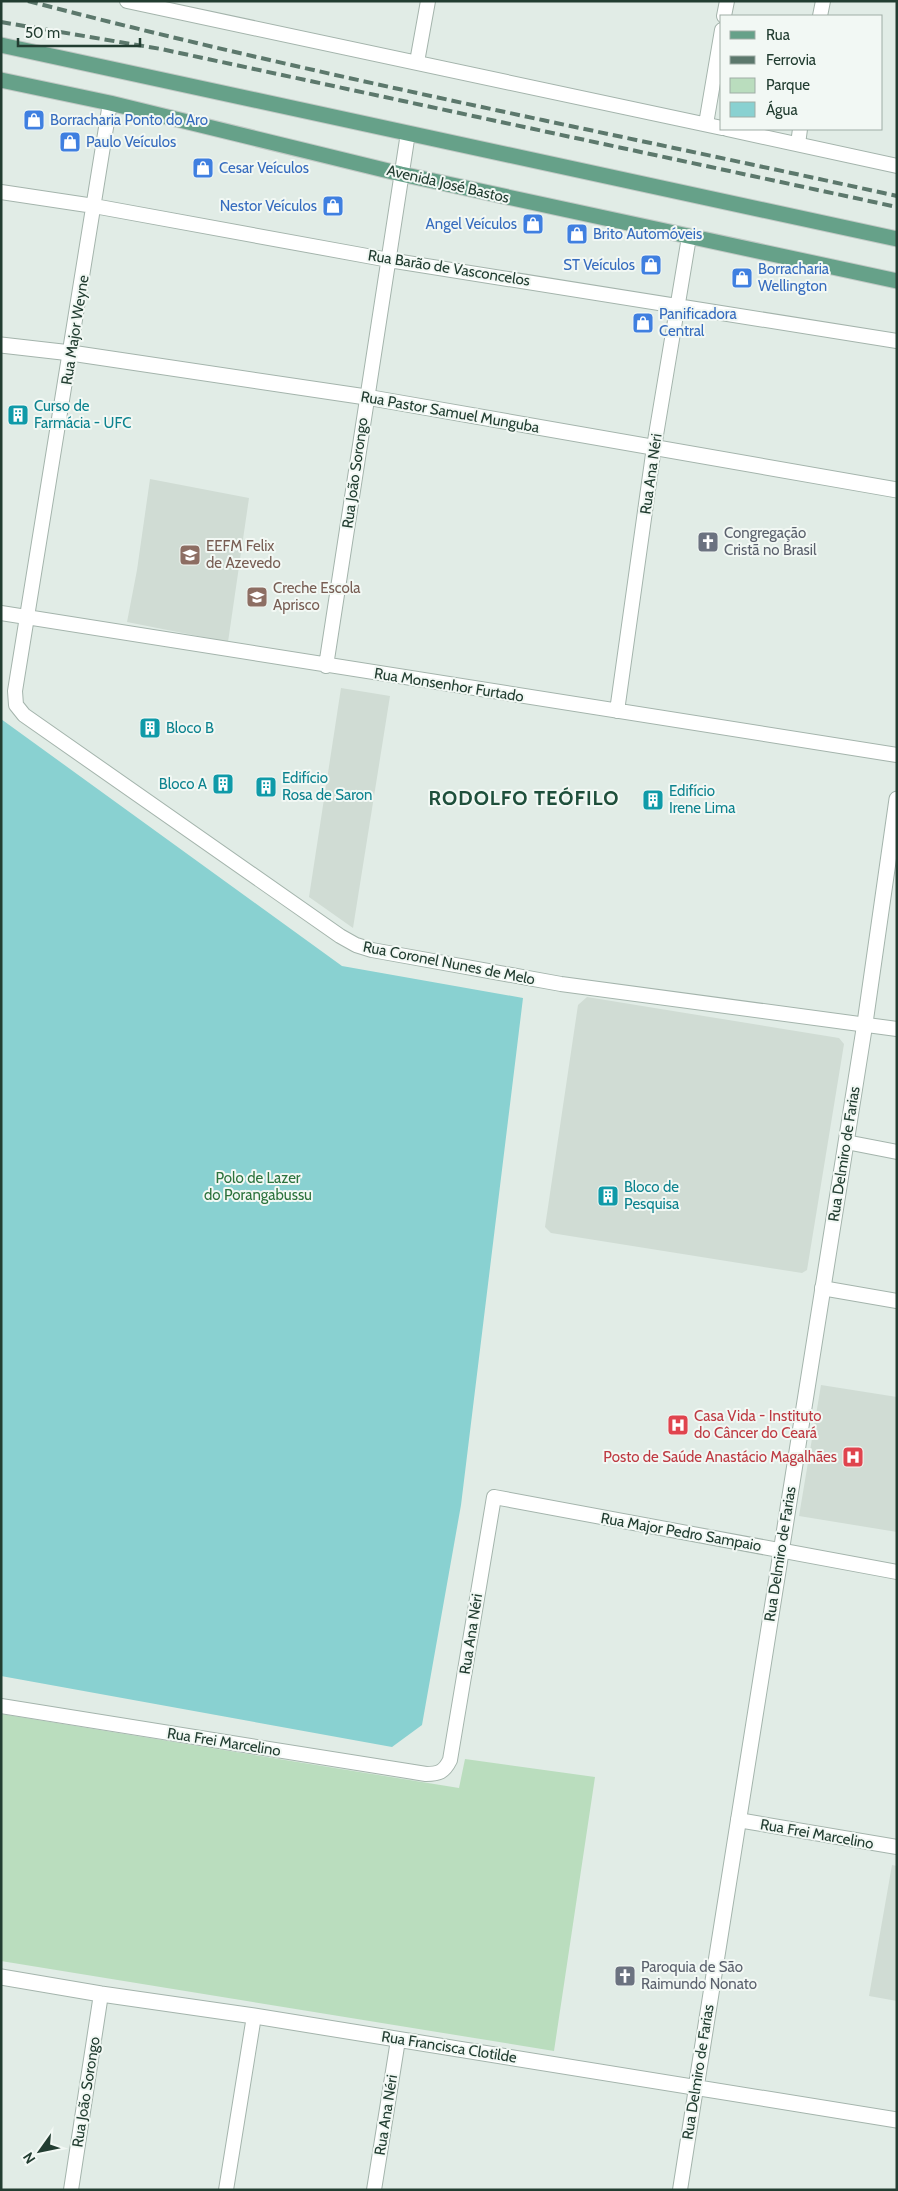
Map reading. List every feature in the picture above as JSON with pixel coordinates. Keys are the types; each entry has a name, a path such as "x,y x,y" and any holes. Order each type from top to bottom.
{"main road":[{"path":"1,45 897,239"},
{"name":"Avenida José Bastos","path":"1,80 110,103 401,174 897,281"}],"street":[{"path":"127,1 720,128"},
{"path":"417,62 428,1"},
{"path":"724,15 727,1"},
{"path":"820,15 822,1"},
{"path":"706,124 720,42"},
{"name":"Rua Major Weyne","path":"16,704 15,691 26,616 71,353 110,103"},
{"path":"732,130 897,166"},
{"path":"798,144 800,130"},
{"name":"Rua João Sorongo","path":"326,666 408,133"},
{"name":"Rua Barão de Vasconcelos","path":"1,192 94,206 389,260 677,304 897,341"},
{"name":"Rua Ana Néri","path":"617,711 654,447 689,236"},
{"name":"Rua Pastor Samuel Munguba","path":"1,345 71,353 366,398 897,490"},
{"name":"Rua Monsenhor Furtado","path":"1,613 897,755"},
{"name":"Rua Coronel Nunes de Melo","path":"16,704 24,715 340,936 356,945 372,950 561,984 897,1029"},
{"name":"Rua Delmiro de Farias","path":"680,2190 865,1024 897,799"},
{"path":"846,1142 897,1152"},
{"path":"822,1288 897,1301"},
{"name":"Rua Ana Néri","path":"445,1769 450,1760 494,1497"},
{"name":"Rua Major Pedro Sampaio","path":"494,1497 897,1572"},
{"name":"Rua Frei Marcelino","path":"1,1706 426,1774 438,1774 445,1769"},
{"name":"Rua Frei Marcelino","path":"738,1820 897,1847"},
{"name":"Rua Francisca Clotilde","path":"1,1977 897,2120"},
{"name":"Rua João Sorongo","path":"71,2190 101,1994"},
{"path":"226,2190 254,2016"},
{"name":"Rua Ana Néri","path":"374,2190 398,2040"}],"shaded area":[{"name":"EEFM Felix de Azevedo","path":"150,479 249,498 228,642 127,622 137,570"},
{"path":"341,688 390,696 353,928 309,897"},
{"path":"587,997 839,1038 844,1044 807,1270 802,1273 551,1233 545,1227 578,1005"},
{"name":"Posto de Saúde Anastácio Magalhães","path":"821,1385 897,1397 897,1532 799,1516"},
{"path":"892,1865 897,1866 897,2001 869,1996"}],"green space":[{"path":"1,1714 459,1788 465,1759 595,1777 554,2051 1,1961"}],"water":[{"name":"Polo de Lazer do Porangabussu","path":"1,719 342,966 523,998 461,1505 422,1725 392,1747 1,1676"}],"railway":[{"path":"28,1 353,79 897,196"},
{"path":"1,22 161,49 897,207"}],"place":[{"name":"Borracharia Ponto do Aro","path":"34,120"},
{"name":"Paulo Veículos","path":"70,142"},
{"name":"Cesar Veículos","path":"203,168"},
{"name":"Nestor Veículos","path":"333,206"},
{"name":"Angel Veículos","path":"533,224"},
{"name":"Brito Automóveis","path":"577,234"},
{"name":"ST Veículos","path":"651,265"},
{"name":"Borracharia Wellington","path":"742,278"},
{"name":"Panificadora Central","path":"643,323"},
{"name":"Curso de Farmácia - UFC","path":"18,415"},
{"name":"Congregação Cristã no Brasil","path":"708,542"},
{"name":"EEFM Felix de Azevedo","path":"190,555"},
{"name":"Creche Escola Aprisco","path":"257,597"},
{"name":"Bloco B","path":"150,728"},
{"name":"Bloco A","path":"223,784"},
{"name":"Edifício Rosa de Saron","path":"266,787"},
{"name":"Edifício Irene Lima","path":"653,800"},
{"name":"Bloco de Pesquisa","path":"608,1196"},
{"name":"Casa Vida - Instituto do Câncer do Ceará","path":"678,1425"},
{"name":"Posto de Saúde Anastácio Magalhães","path":"853,1457"},
{"name":"Paroquia de São Raimundo Nonato","path":"625,1976"}],"district":[{"name":"RODOLFO TEÓFILO","path":"524,798"}]}
